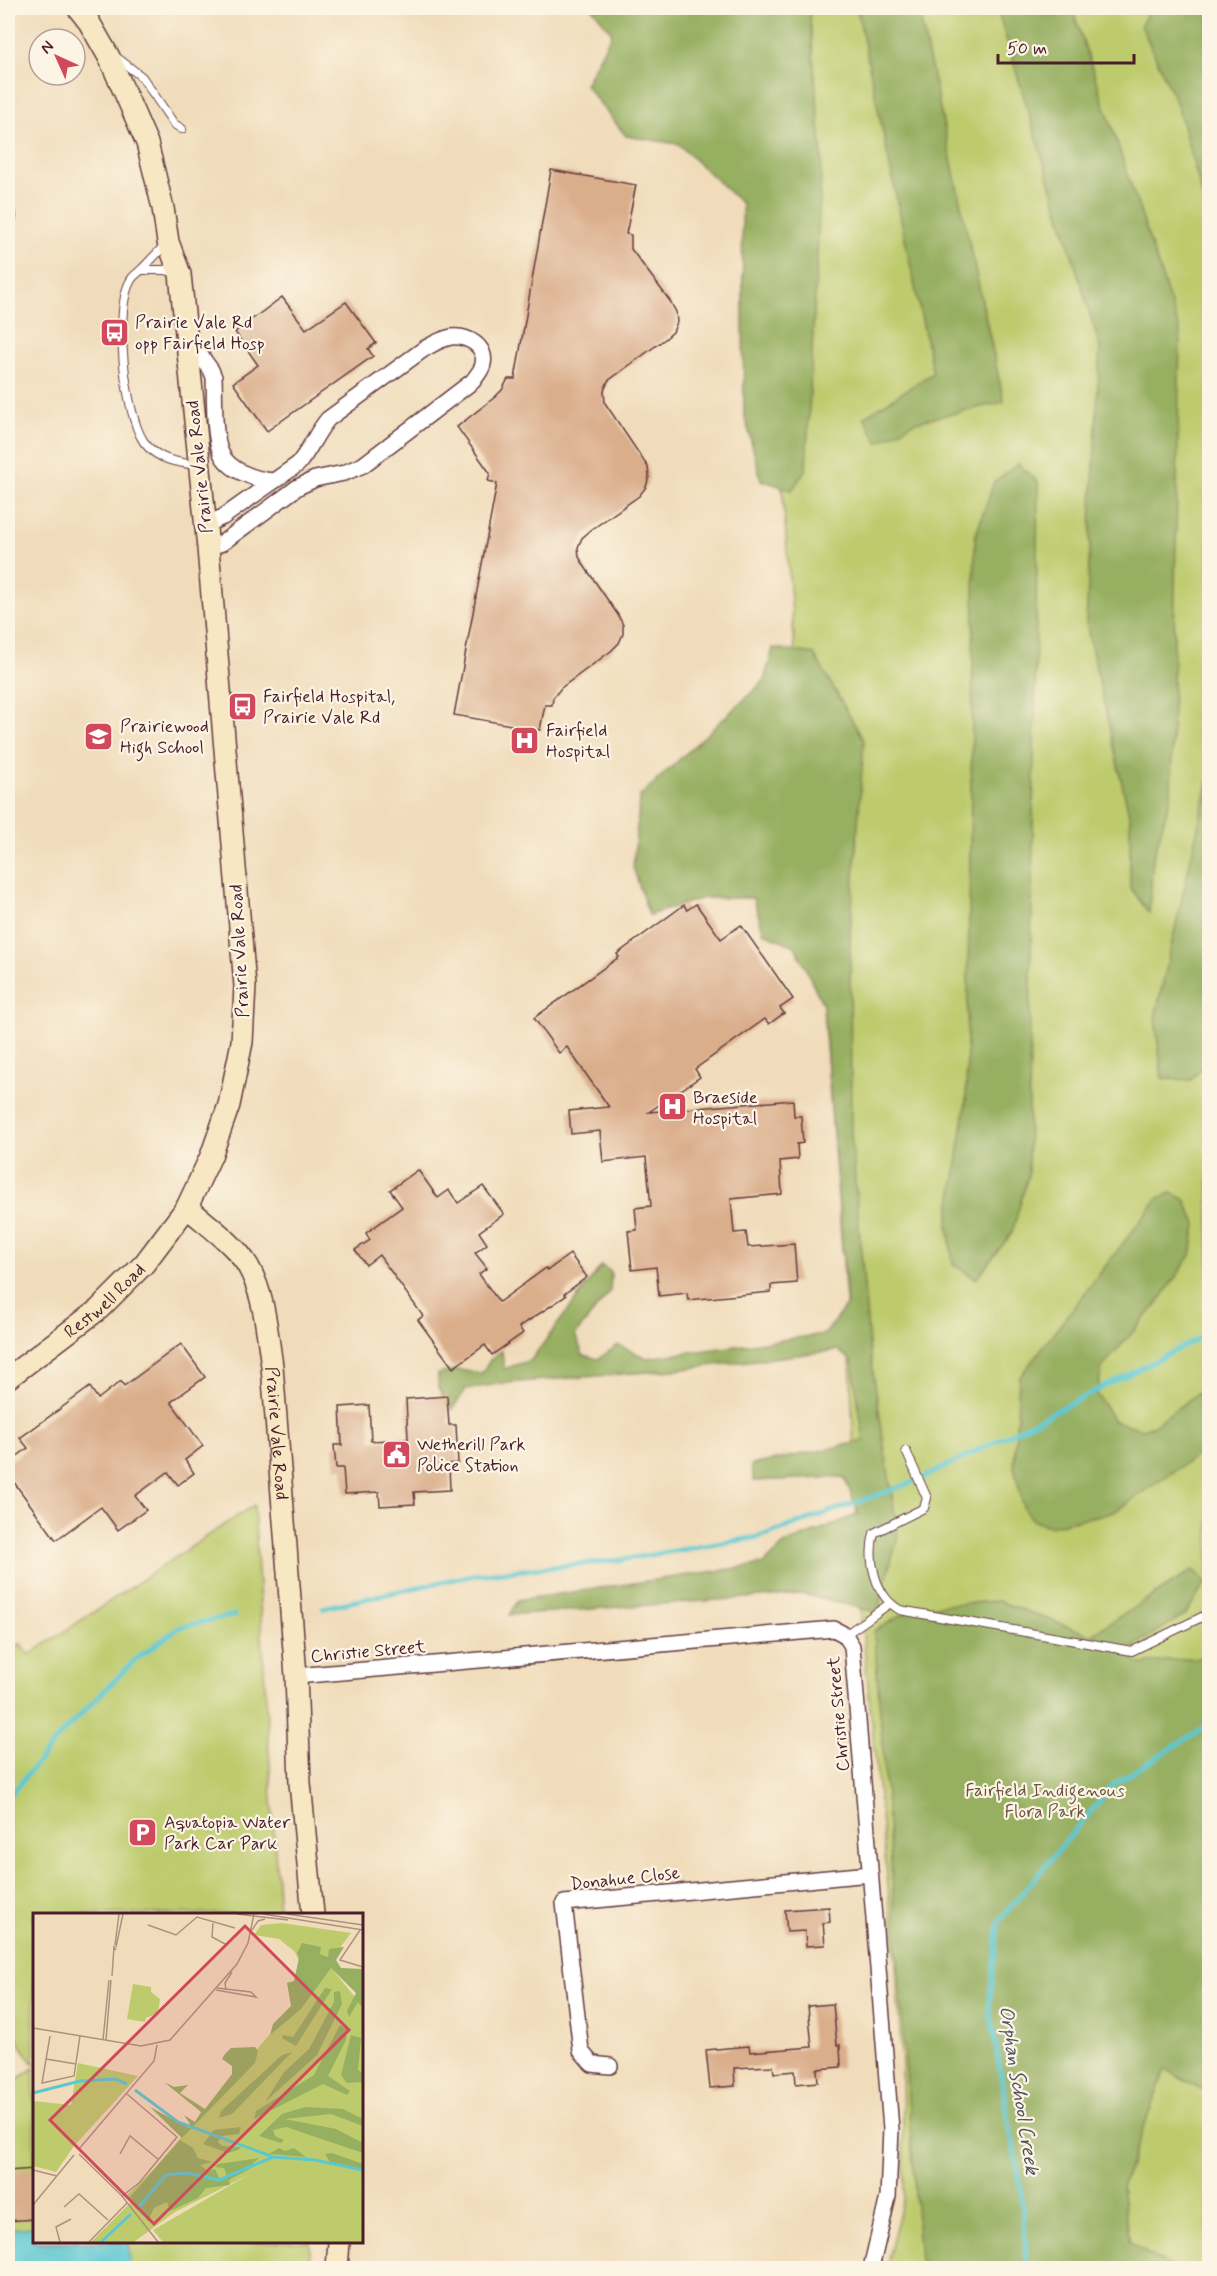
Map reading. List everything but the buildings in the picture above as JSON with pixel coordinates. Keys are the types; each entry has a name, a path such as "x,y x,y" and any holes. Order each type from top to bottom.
{"main road":[{"name":"Prairie Vale Road","path":"83,12 122,85 147,143 163,208 168,242 180,273 205,525 244,986 242,1042 229,1105 211,1156 187,1207 239,1254 248,1266 261,1300 272,1366 296,1676 300,1783 313,1913"},
{"name":"Restwell Road","path":"8,1378 99,1309 144,1264 187,1207"},
{"path":"337,2268 339,2243"}],"street":[{"path":"185,335 211,370 218,439 224,458 241,472 254,478 274,481"},
{"path":"205,525 214,522 298,464 306,455 316,432 328,418 424,349 440,340 465,337 481,350 484,361 473,381 375,457 353,471 315,478 298,487 222,543 207,548"},
{"name":"Christie Street","path":"296,1676 834,1629 845,1635 852,1646 891,2129 888,2197 871,2268"},
{"name":"Donahue Close","path":"609,2066 592,2064 581,2051 564,1903 870,1874"}],"lane":[{"path":"103,47 142,77 174,124 182,129"},
{"path":"168,242 131,279 122,306 127,391 134,420 144,443 167,461 199,466"},
{"path":"141,270 165,270 180,273"},
{"path":"906,1451 927,1498 924,1508 874,1533 870,1548 879,1591 889,1604 900,1610 1132,1651 1209,1614"},
{"path":"845,1635 889,1604"}],"green space":[{"path":"592,8 809,8 822,157 806,469 792,490 761,480 744,413 742,204 678,144 626,136 585,85 612,33"},
{"path":"627,8 1209,8 1209,2268 889,2268 888,2259 904,2195 902,2067 896,1966 861,1616 849,1339 757,168"},
{"path":"857,8 918,8 1004,402 915,422 878,443 864,417 933,373"},
{"path":"997,8 1072,8 1180,331 1171,796 1153,858 1149,913 1130,887 1130,819 1086,623 1100,347"},
{"path":"1150,8 1209,8 1209,220 1177,104 1141,25"},
{"path":"1018,464 1038,482 1028,1176 1012,1233 976,1279 953,1264 948,1225 966,1101 975,538 994,482"},
{"path":"773,648 814,654 864,741 850,934 851,1133 869,1345 898,1536 877,1612 802,1594 509,1615 518,1600 764,1564 785,1544 859,1514 844,1477 754,1481 751,1465 864,1441 852,1362 838,1350 675,1370 506,1383 466,1389 452,1410 438,1388 438,1374 458,1370 482,1373 490,1360 502,1351 504,1369 531,1360 601,1266 611,1272 610,1292 575,1335 583,1355 598,1359 618,1345 647,1358 825,1334 847,1304 823,1005 795,946 764,933 753,898 703,898 649,915 633,867 640,796 764,681"},
{"path":"1209,778 1209,1059 1191,1080 1162,1078 1155,1018"},
{"path":"1171,1193 1185,1199 1196,1224 1191,1255 1158,1303 1102,1367 1097,1394 1114,1421 1142,1429 1154,1425 1209,1385 1209,1447 1114,1512 1049,1526 1034,1521 1024,1509 1014,1467 1019,1378 1158,1198"},
{"path":"254,1505 279,1913 33,1913 33,2063 8,2026 8,1652 20,1643 29,1655"},
{"name":"Fairfield Indigenous Flora Park","path":"1193,1570 1206,1582 1186,1614 1124,1652 1140,1664 1209,1656 1209,2093 1165,2070 1122,2187 1130,2243 1171,2268 970,2268 920,2262 874,1631 916,1607 998,1601 1091,1635"},
{"path":"33,2069 33,2243 310,2243 310,2255 304,2268 8,2268 8,2085"}],"water":[{"path":"33,2227 33,2243 129,2243 130,2268 8,2268 8,2229"}],"waterway":[{"path":"323,1608 473,1575 620,1560 759,1537 919,1480 1210,1333"},
{"path":"8,1798 62,1733 136,1659 180,1627 235,1615"},
{"name":"Orphan School Creek","path":"1027,2268 1021,2190 989,2007 999,1921 1114,1784 1210,1724"}],"place":[{"name":"Prairie Vale Rd opp Fairfield Hosp","path":"114,332"},
{"name":"Fairfield Hospital, Prairie Vale Rd","path":"242,706"},
{"name":"Prairiewood High School","path":"99,736"},
{"name":"Fairfield Hospital","path":"525,740"},
{"name":"Braeside Hospital","path":"672,1107"},
{"name":"Wetherill Park Police Station","path":"396,1454"},
{"name":"Aquatopia Water Park Car Park","path":"143,1832"}]}
